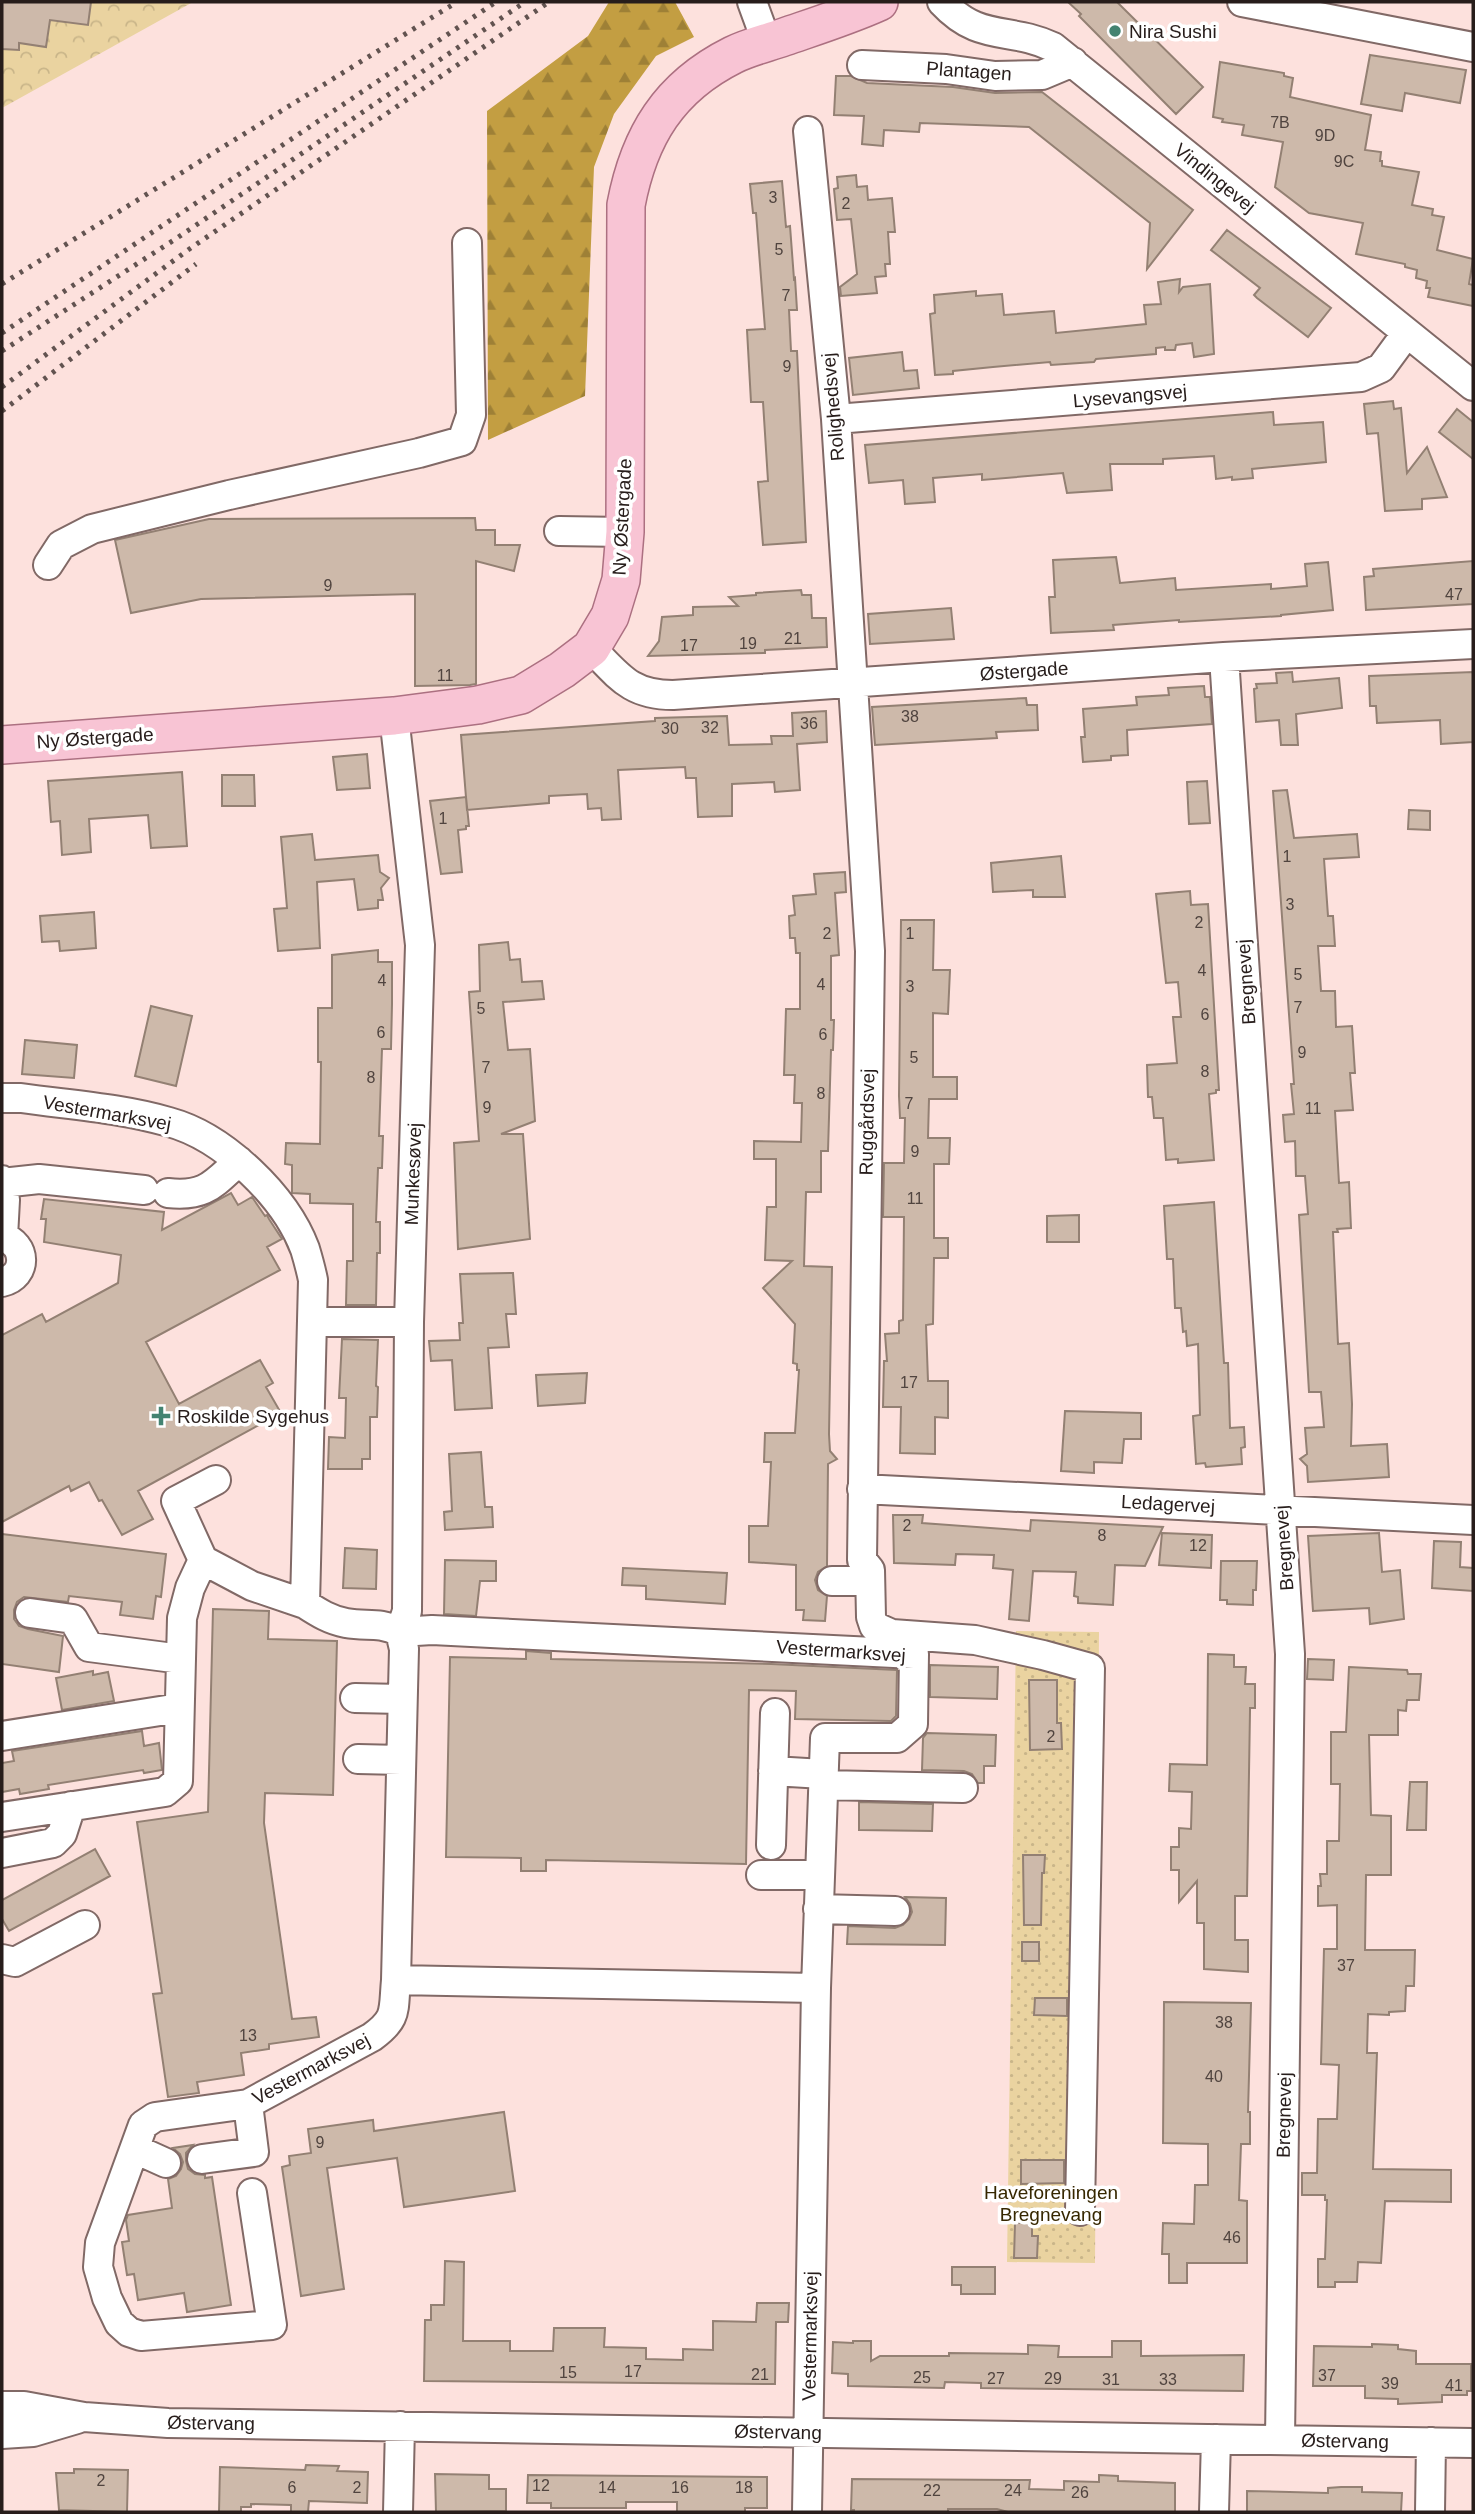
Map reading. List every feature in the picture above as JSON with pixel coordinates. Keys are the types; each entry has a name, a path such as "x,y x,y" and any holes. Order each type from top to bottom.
{"main road":[{"name":"Ny Østergade","path":"2,745 394,716 478,705 521,695 562,670 590,648 610,616 621,580 625,532 626,205 632,173 644,143 660,115 682,90 707,69 736,53 853,14 880,2"}],"street":[{"path":"751,2 766,43"},
{"name":"Vindingevej","path":"942,2 967,23 979,29 1040,41 1053,47 1473,386"},
{"path":"1242,2 1473,47"},
{"name":"Plantagen","path":"862,65 1042,75 1073,62"},
{"name":"Rolighedsvej","path":"807,131 835,419 851,683"},
{"path":"48,565 61,545 92,529 462,441 471,415 467,243"},
{"name":"Lysevangsvej","path":"835,419 1361,377 1381,368 1406,334"},
{"path":"559,531 625,532"},
{"name":"Østergade","path":"590,648 624,681 645,693 682,694 1224,657 1473,644"},
{"name":"Bregnevej","path":"1224,657 1290,1654 1280,2440"},
{"name":"Ruggårdsvej","path":"851,683 870,951 862,1489 849,1574 870,1570 871,1617 874,1626 881,1630 892,1634 975,1640 1090,1668 1080,2211"},
{"name":"Munkesøvej","path":"394,716 420,944 409,1322 407,1611 400,1632"},
{"name":"Vestermarksvej","path":"2,1098 21,1098 112,1111 171,1122 202,1135 239,1161 268,1191 289,1219 304,1248 313,1280 305,1604"},
{"path":"2,1282 18,1273 22,1260 15,1243 2,1237 5,1200 2,1182 40,1179 185,1195 208,1189 239,1161"},
{"path":"312,1322 409,1322"},
{"path":"2,1817 165,1792 177,1781 182,1618 184,1604 203,1560 176,1500 216,1480"},
{"name":"Ledagervej","path":"862,1489 1473,1520"},
{"name":"Vestermarksvej","path":"203,1560 252,1586 305,1604 326,1618 348,1623 385,1625 400,1632 432,1630 914,1654 913,1724 897,1738 825,1738 816,1988 807,2512"},
{"path":"30,1613 73,1619 89,1647 181,1659"},
{"name":"Vestermarksvej","path":"252,2193 272,2325 169,2335 135,2335 119,2323 107,2298 98,2267 100,2243 144,2125 155,2117 248,2104 372,2037 393,2017 404,1649 400,1632"},
{"path":"355,1698 402,1699"},
{"path":"2,1736 179,1709"},
{"path":"771,1845 775,1713"},
{"path":"358,1759 401,1760"},
{"path":"773,1771 823,1779 963,1788"},
{"path":"2,1853 53,1843 62,1834 71,1805"},
{"path":"761,1875 820,1875"},
{"path":"818,1909 895,1911"},
{"path":"2,1959 15,1962 85,1925"},
{"path":"396,1980 816,1988"},
{"path":"202,2159 254,2152 248,2104"},
{"path":"135,2149 166,2164"},
{"name":"Østervang","path":"2,2406 24,2406 83,2417 168,2423 1473,2443"},
{"name":"Østervang","path":"2,2434 33,2432 83,2417"},
{"path":"398,2512 400,2426"},
{"path":"1214,2512 1216,2439"},
{"path":"1430,2512 1432,2442"}],"green space":[{"path":"2,2 193,2 2,108"},
{"path":"609,2 675,2 694,37 656,56 614,114 594,167 585,396 488,440 487,111 588,36"},
{"name":"Haveforeningen Bregnevang","path":"1016,1631 1099,1632 1095,2263 1007,2262"}],"building":[{"path":"2,2 91,2 88,25 50,20 46,47 19,43 19,50 2,49"},
{"path":"1068,2 1117,2 1203,87 1176,114"},
{"path":"1370,55 1466,70 1460,103 1405,93 1402,111 1361,104"},
{"path":"1220,62 1284,73 1284,76 1293,78 1290,97 1371,115 1365,150 1381,152 1382,166 1419,172 1412,205 1433,209 1432,215 1444,217 1437,250 1473,259 1469,284 1473,285 1473,306 1428,297 1430,288 1426,288 1427,281 1416,278 1417,270 1405,267 1405,264 1356,254 1363,223 1309,213 1275,187 1283,142 1242,135 1244,125 1222,122 1223,119 1213,117"},
{"path":"836,76 851,76 867,83 953,87 995,93 1042,92 1193,210 1147,269 1150,223 1029,127 920,123 919,132 884,130 883,146 862,144 864,116 834,115"},
{"path":"856,175 857,187 867,186 868,200 892,198 895,232 888,232 890,264 885,264 886,276 875,277 877,293 841,296 840,287 857,274 851,219 837,220 834,189 838,188 837,177"},
{"path":"782,181 786,227 790,226 795,278 797,310 789,310 791,351 797,351 806,542 763,545 758,482 768,481 763,402 751,402 747,330 765,329 756,213 753,213 750,184"},
{"path":"1227,230 1331,308 1308,337 1257,298 1254,295 1260,288 1211,250"},
{"path":"1180,279 1179,292 1183,287 1210,284 1214,354 1194,357 1192,343 1176,345 1175,350 1156,348 1156,354 1096,359 1094,362 1051,365 1050,362 935,375 930,314 935,313 934,295 976,291 976,296 1002,294 1004,315 1054,311 1056,333 1146,324 1144,305 1161,304 1158,282"},
{"path":"902,352 904,371 917,370 919,388 853,395 849,358"},
{"path":"1393,401 1394,409 1401,408 1407,473 1427,447 1447,497 1422,499 1422,509 1385,511 1378,433 1367,434 1364,404"},
{"path":"1457,409 1473,422 1473,459 1439,432"},
{"path":"1273,412 1274,425 1323,422 1326,462 1252,469 1253,478 1232,480 1232,477 1216,479 1214,456 1163,459 1163,464 1110,464 1112,490 1067,493 1063,473 982,480 982,474 933,478 935,502 905,504 903,480 869,483 865,445"},
{"path":"475,518 476,530 495,530 495,545 520,545 514,571 476,561 476,684 470,685 415,686 415,594 201,599 131,613 115,540 209,519"},
{"path":"1116,557 1120,583 1175,578 1176,590 1271,584 1271,589 1307,586 1305,564 1328,562 1333,610 1281,616 1113,625 1114,630 1051,633 1049,597 1055,597 1053,560"},
{"path":"1473,561 1473,604 1366,610 1364,577 1374,576 1373,569"},
{"path":"801,590 802,595 811,595 812,618 826,618 827,647 765,650 765,653 648,656 659,641 662,617 693,615 693,607 738,606 729,597"},
{"path":"951,608 954,639 870,644 868,614"},
{"path":"1292,672 1293,682 1339,678 1342,708 1296,714 1298,745 1281,745 1279,720 1256,722 1254,689 1257,688 1256,684 1277,683 1276,673"},
{"path":"1473,672 1473,742 1441,744 1440,720 1377,723 1376,706 1370,706 1369,676"},
{"path":"1204,686 1205,697 1210,697 1212,724 1127,730 1128,755 1111,756 1111,760 1083,762 1083,709 1137,705 1136,697 1169,695 1168,688"},
{"path":"1026,698 1027,705 1037,705 1038,730 996,732 997,738 875,745 872,707"},
{"path":"826,711 827,742 797,744 800,790 775,792 774,782 732,784 732,816 698,817 696,778 686,778 685,767 618,770 621,819 602,820 601,808 588,809 587,794 549,796 549,803 467,810 461,735 655,721 655,718 727,716 729,745 772,744 771,736 793,736 792,713"},
{"path":"367,754 370,788 337,790 333,757"},
{"path":"182,772 187,846 151,848 148,815 89,819 91,852 62,855 60,821 51,822 48,781"},
{"path":"222,775 254,775 255,806 222,806"},
{"path":"1207,781 1210,823 1189,824 1187,782"},
{"path":"1287,790 1294,838 1357,834 1359,857 1324,859 1328,916 1333,916 1335,946 1318,946 1321,991 1335,991 1336,1027 1352,1026 1355,1073 1350,1073 1353,1110 1335,1111 1339,1183 1349,1182 1351,1228 1333,1232 1338,1344 1349,1343 1351,1446 1387,1444 1389,1477 1308,1482 1307,1466 1300,1459 1307,1454 1305,1428 1324,1427 1321,1392 1309,1392 1299,1215 1308,1214 1305,1176 1296,1176 1295,1141 1285,1142 1283,1115 1294,1114 1291,1084 1294,1084 1273,791"},
{"path":"466,797 469,826 458,830 462,872 441,874 430,801"},
{"path":"1409,810 1430,811 1430,830 1408,829"},
{"path":"312,834 315,860 378,855 380,872 389,878 381,888 383,900 378,900 378,908 358,910 354,879 317,882 320,948 278,951 274,909 287,908 281,837"},
{"path":"1061,856 1065,897 1033,897 1033,890 993,892 991,863"},
{"path":"845,872 846,892 835,893 839,955 831,956 831,1020 834,1020 828,1151 821,1151 821,1192 806,1192 804,1266 832,1267 829,1434 830,1451 837,1459 828,1464 827,1566 818,1572 815,1580 818,1590 827,1596 825,1621 803,1620 804,1610 796,1610 796,1565 749,1562 749,1526 768,1526 771,1462 764,1462 765,1433 795,1433 799,1370 797,1364 793,1363 795,1324 763,1288 792,1261 765,1260 767,1207 776,1207 776,1159 754,1159 754,1141 801,1142 802,1103 794,1103 795,1075 784,1075 786,1009 800,1009 800,953 796,953 795,938 790,938 789,916 795,915 793,896 816,894 814,874"},
{"path":"1190,891 1191,905 1208,904 1219,1090 1209,1094 1214,1160 1178,1163 1178,1159 1166,1160 1163,1118 1154,1118 1152,1097 1148,1097 1147,1065 1177,1063 1173,1017 1181,1017 1178,982 1166,983 1156,894"},
{"path":"94,912 96,948 60,951 59,941 42,942 40,916"},
{"path":"901,920 934,920 933,970 950,970 948,1014 933,1013 933,1077 957,1077 957,1099 929,1099 928,1138 950,1138 949,1164 934,1164 934,1238 948,1238 948,1258 934,1258 933,1324 926,1325 928,1381 948,1381 948,1418 935,1417 935,1454 900,1453 901,1407 883,1407 884,1361 887,1361 885,1334 899,1333 899,1321 903,1320 904,1217 883,1217 884,1163 904,1163 905,1118 900,1118 899,1096"},
{"path":"508,942 510,960 520,959 522,982 542,981 544,999 503,1002 508,1050 530,1049 535,1121 501,1134 523,1134 530,1239 458,1249 454,1143 479,1141 469,992 480,991 479,945"},
{"path":"378,950 378,962 392,962 392,1004 391,1049 382,1049 379,1136 383,1136 382,1168 378,1168 376,1222 380,1222 380,1253 377,1253 376,1305 346,1305 347,1261 353,1261 353,1204 310,1203 310,1194 292,1193 292,1165 285,1164 286,1143 320,1144 321,1062 318,1062 318,1008 332,1008 332,955"},
{"path":"151,1006 192,1016 176,1086 135,1076"},
{"path":"25,1040 77,1045 74,1078 22,1074"},
{"path":"231,1193 238,1205 252,1197 265,1216 267,1215 282,1239 267,1247 280,1270 146,1342 179,1404 260,1360 273,1383 266,1387 281,1413 138,1491 153,1519 122,1535 89,1482 71,1491 69,1486 2,1522 2,1335 42,1314 46,1322 118,1283 121,1255 44,1242 46,1219 41,1219 44,1199 164,1212 162,1230"},
{"path":"1214,1202 1224,1363 1228,1363 1230,1428 1244,1427 1245,1447 1241,1448 1242,1464 1206,1467 1205,1463 1196,1464 1193,1416 1200,1415 1198,1344 1187,1346 1181,1308 1175,1308 1173,1259 1167,1259 1164,1206"},
{"path":"1079,1215 1079,1242 1047,1242 1047,1216"},
{"path":"513,1273 516,1314 506,1314 509,1347 488,1348 492,1408 455,1410 452,1360 431,1361 429,1341 460,1340 459,1323 463,1323 460,1274"},
{"path":"342,1339 378,1340 377,1417 370,1417 370,1459 362,1459 362,1469 328,1469 329,1437 345,1438 346,1398 339,1398"},
{"path":"587,1373 585,1403 538,1406 536,1375"},
{"path":"1065,1411 1141,1413 1141,1439 1124,1439 1122,1463 1094,1462 1094,1473 1061,1471"},
{"path":"481,1452 485,1507 492,1507 493,1527 445,1530 444,1512 452,1511 449,1454"},
{"path":"893,1515 923,1515 922,1523 1030,1531 1031,1520 1163,1527 1145,1566 1115,1565 1113,1605 1078,1603 1078,1597 1074,1596 1076,1572 1033,1571 1029,1621 1009,1619 1013,1570 993,1568 994,1555 956,1554 955,1565 894,1563"},
{"path":"1162,1533 1212,1535 1211,1568 1159,1565"},
{"path":"1379,1533 1382,1572 1400,1570 1404,1619 1370,1624 1369,1608 1313,1611 1308,1536"},
{"path":"2,1534 166,1554 161,1597 156,1596 153,1619 120,1615 122,1602 69,1596 68,1602 24,1597 17,1602 14,1610 14,1619 19,1626 63,1636 59,1672 2,1664"},
{"path":"1434,1541 1461,1542 1460,1567 1473,1568 1473,1591 1432,1588"},
{"path":"345,1548 377,1550 376,1589 343,1588"},
{"path":"445,1560 496,1561 496,1581 480,1581 476,1616 444,1614"},
{"path":"1221,1561 1257,1561 1253,1605 1227,1604 1227,1600 1220,1600"},
{"path":"623,1568 727,1573 725,1604 646,1599 646,1586 622,1585"},
{"path":"213,1609 269,1611 268,1639 337,1641 333,1795 265,1793 264,1823 292,2019 316,2017 319,2037 269,2044 269,2049 241,2053 244,2075 197,2082 199,2093 168,2097 153,1994 162,1993 137,1822 208,1812"},
{"path":"526,1651 551,1653 551,1659 897,1670 896,1716 891,1721 795,1719 796,1691 749,1690 746,1864 546,1860 546,1871 521,1871 521,1858 446,1857 450,1657 526,1659"},
{"path":"1208,1654 1234,1655 1234,1667 1246,1667 1245,1684 1255,1684 1255,1708 1250,1708 1247,1896 1235,1896 1235,1940 1248,1940 1248,1972 1204,1969 1204,1923 1197,1923 1197,1881 1179,1902 1179,1870 1171,1870 1171,1847 1179,1847 1179,1828 1191,1829 1192,1792 1169,1791 1170,1764 1207,1765"},
{"path":"1308,1659 1334,1660 1333,1680 1307,1679"},
{"path":"930,1665 998,1667 997,1699 930,1697"},
{"path":"1349,1667 1407,1670 1408,1674 1421,1674 1419,1700 1407,1700 1406,1711 1398,1710 1398,1735 1369,1735 1371,1815 1391,1816 1391,1875 1366,1875 1365,1950 1415,1950 1414,1986 1406,1986 1405,2011 1389,2012 1389,2015 1368,2014 1367,2053 1377,2053 1373,2169 1451,2170 1451,2202 1385,2201 1381,2263 1358,2262 1357,2282 1335,2282 1335,2287 1318,2287 1318,2259 1325,2259 1327,2200 1325,2195 1302,2195 1302,2173 1317,2173 1318,2119 1337,2119 1339,2065 1321,2064 1324,1949 1337,1949 1337,1905 1318,1906 1318,1886 1321,1886 1320,1874 1327,1874 1327,1841 1339,1841 1340,1784 1331,1784 1331,1732 1346,1732"},
{"path":"93,1671 93,1675 108,1672 114,1701 62,1710 56,1678"},
{"path":"1029,1680 1057,1680 1057,1723 1061,1723 1062,1749 1030,1750"},
{"path":"142,1731 144,1746 159,1743 162,1770 144,1773 143,1770 48,1785 49,1789 20,1794 19,1789 2,1792 2,1763 14,1761 12,1751"},
{"path":"927,1733 996,1735 995,1766 984,1766 984,1783 978,1783 972,1774 964,1771 922,1770 923,1738"},
{"path":"1410,1782 1427,1782 1426,1830 1407,1830"},
{"path":"859,1802 933,1804 932,1831 859,1830"},
{"path":"95,1849 110,1876 9,1931 2,1919 2,1900"},
{"path":"1023,1855 1045,1855 1041,1925 1024,1925"},
{"path":"905,1897 946,1898 945,1945 847,1944 848,1926 895,1928 903,1925 912,1912"},
{"path":"1022,1942 1039,1942 1039,1961 1022,1961"},
{"path":"1035,1998 1067,1998 1067,2016 1034,2015"},
{"path":"1164,2002 1251,2003 1248,2112 1250,2144 1241,2144 1239,2200 1247,2201 1247,2263 1187,2263 1187,2283 1169,2283 1169,2254 1162,2254 1163,2223 1194,2224 1195,2185 1208,2185 1208,2144 1163,2143"},
{"path":"504,2112 515,2191 404,2207 397,2158 327,2168 344,2289 301,2296 282,2167 290,2165 289,2156 311,2153 308,2129 373,2120 374,2131"},
{"path":"193,2145 186,2153 188,2169 195,2174 205,2175 205,2178 212,2177 231,2305 187,2312 184,2293 138,2300 134,2274 127,2275 122,2242 129,2241 126,2220 128,2215 172,2208 168,2179 176,2176 183,2162 180,2154 173,2148"},
{"path":"1021,2160 1064,2160 1064,2183 1021,2184"},
{"path":"1015,2223 1032,2223 1032,2236 1038,2236 1037,2258 1014,2258"},
{"path":"445,2261 464,2262 463,2341 510,2341 510,2351 553,2351 554,2328 605,2328 604,2347 646,2348 646,2359 683,2360 683,2349 713,2350 713,2321 756,2322 757,2303 789,2303 788,2322 776,2322 775,2384 424,2381 425,2320 431,2320 431,2305 444,2305"},
{"path":"952,2267 995,2267 995,2294 961,2294 961,2285 952,2285"},
{"path":"871,2341 871,2361 880,2356 1028,2354 1028,2345 1059,2346 1058,2357 1112,2357 1112,2341 1141,2341 1141,2356 1244,2355 1243,2391 981,2388 981,2383 945,2382 944,2388 848,2386 848,2374 832,2373 833,2342"},
{"path":"1372,2344 1398,2345 1398,2349 1416,2351 1416,2364 1471,2364 1471,2391 1467,2391 1467,2395 1442,2395 1442,2402 1398,2404 1398,2399 1365,2398 1365,2386 1313,2386 1314,2346 1372,2347"},
{"path":"306,2465 339,2466 337,2471 368,2472 367,2503 309,2501 308,2512 291,2512 291,2505 251,2504 251,2507 241,2507 241,2512 219,2512 220,2467 305,2470"},
{"path":"74,2469 128,2470 127,2512 59,2510 56,2473 74,2473"},
{"path":"435,2474 489,2475 489,2489 506,2489 506,2511 436,2512"},
{"path":"528,2475 767,2477 767,2508 745,2508 745,2512 677,2512 677,2502 626,2502 626,2508 551,2508 551,2503 527,2503"},
{"path":"1099,2475 1118,2476 1118,2481 1175,2483 1175,2512 851,2510 852,2479 1030,2480 1029,2489 1064,2490 1064,2481 1099,2482"},
{"path":"1362,2487 1362,2492 1402,2493 1401,2512 1247,2512 1247,2491 1328,2493 1328,2488"}],"railway":[{"path":"2,284 457,2"},
{"path":"2,333 496,2"},
{"path":"2,351 177,238 525,2"},
{"path":"2,387 188,250 549,2"},
{"path":"2,411 196,264"}],"place":[{"name":"Nira Sushi","path":"1115,31"},
{"name":"Roskilde Sygehus","path":"161,1416"}]}
